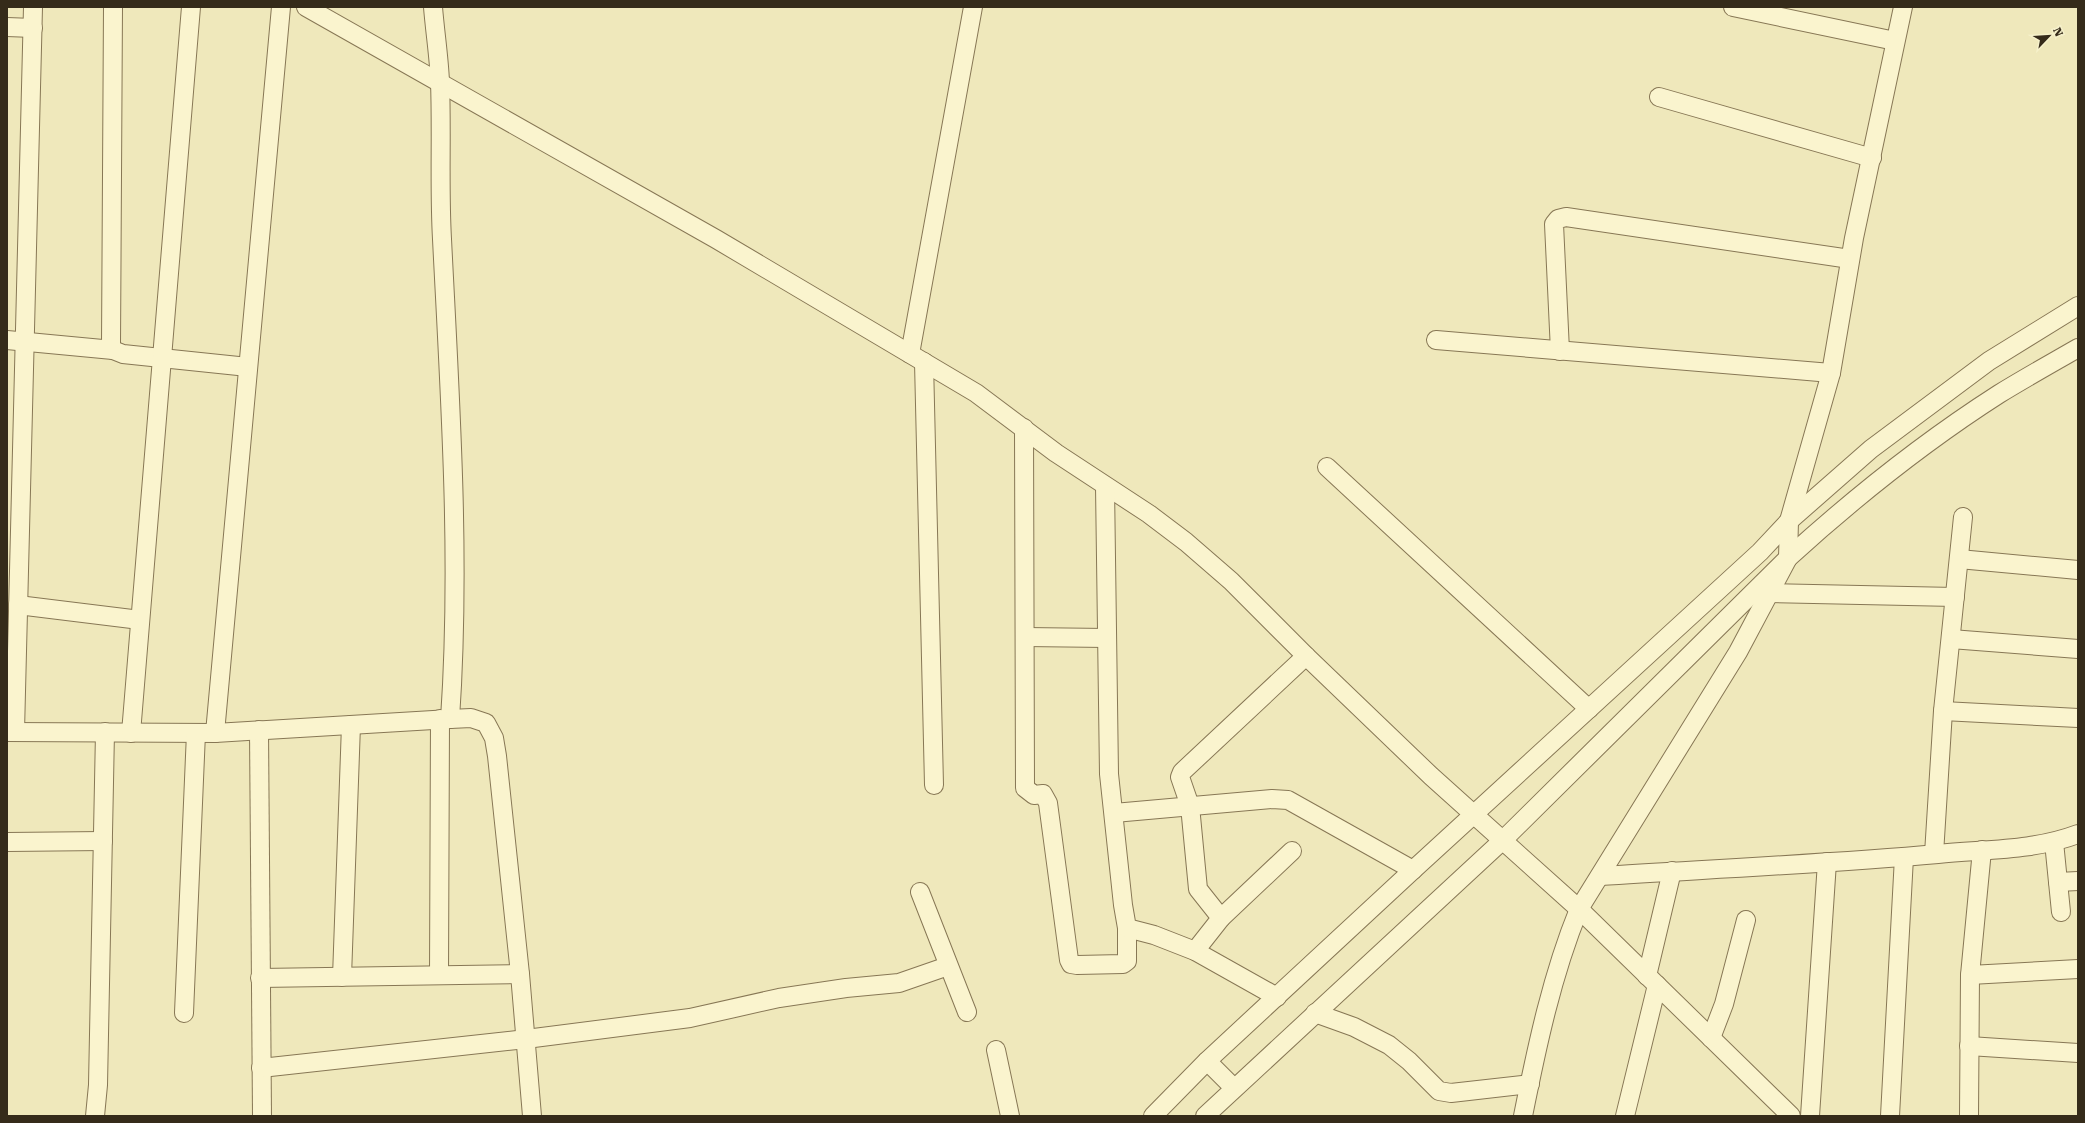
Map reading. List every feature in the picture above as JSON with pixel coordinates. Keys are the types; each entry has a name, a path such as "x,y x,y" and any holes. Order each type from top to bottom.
{"street":[{"path":"33,7 15,341 18,605 11,732 215,733 471,718 486,723 494,738 520,974 532,1116"},
{"path":"113,7 111,340 113,350"},
{"path":"131,733 191,7"},
{"path":"215,733 281,7"},
{"path":"306,7 716,239 976,393 1056,453 1149,514 1186,542 1231,581 1306,656 1432,776 1579,909 1792,1116"},
{"path":"433,7 440,82 440,207 454,482 453,541 455,648 445,719 439,975"},
{"path":"934,785 917,358 973,7"},
{"path":"1733,7 1895,41"},
{"path":"1523,1116 1563,946 1579,909 1738,652 1788,554 1789,526 1831,373 1850,259 1903,7"},
{"path":"7,27 33,28"},
{"path":"1659,97 1872,158"},
{"path":"1560,351 1554,224 1558,219 1566,217 1850,259"},
{"path":"1153,1116 1315,1013 1489,827 1589,709 1871,449 1983,365 2078,306"},
{"path":"1436,340 1831,373"},
{"path":"15,341 113,350 123,354 162,359 248,367"},
{"path":"1206,1116 1220,1074 1277,997 1413,870 1489,827 1788,554 1836,514 1929,442 2000,394 2078,348"},
{"path":"1024,428 1025,788 1034,795 1043,794 1048,803 1069,960 1071,964 1077,965 1123,964 1127,961 1127,928 1122,905 1109,774 1106,486"},
{"path":"1327,467 1589,709"},
{"path":"1934,854 1943,711 1963,517"},
{"path":"1958,560 2078,570"},
{"path":"1769,593 1955,596"},
{"path":"18,605 140,620"},
{"path":"1025,637 1107,638"},
{"path":"1950,639 2078,649"},
{"path":"1221,918 1198,889 1190,806 1180,777 1182,772 1306,656"},
{"path":"1943,711 2078,718"},
{"path":"342,976 351,725"},
{"path":"260,730 260,978 262,1116"},
{"path":"95,1116 98,1085 105,732"},
{"path":"184,1013 196,733"},
{"path":"1114,813 1272,799 1288,800 1413,870"},
{"path":"1600,876 1904,857 2030,847 2054,842 2078,834"},
{"path":"7,842 103,841"},
{"path":"2054,842 2061,912"},
{"path":"1969,1116 1970,975 1982,850"},
{"path":"1195,951 1221,918 1292,851"},
{"path":"1890,1116 1904,857"},
{"path":"1810,1116 1827,862"},
{"path":"1625,1116 1672,871"},
{"path":"2058,882 2078,881"},
{"path":"920,892 967,1012"},
{"path":"1711,1038 1724,1004 1746,920"},
{"path":"1127,928 1154,935 1195,951 1277,997"},
{"path":"261,1068 526,1039 690,1018 780,998 846,988 899,983 948,966"},
{"path":"1970,975 2078,969"},
{"path":"260,978 520,974"},
{"path":"1315,1013 1354,1027 1389,1045 1409,1061 1439,1091 1451,1093 1530,1084"},
{"path":"1970,1046 2078,1053"},
{"path":"996,1050 1010,1116"}]}
